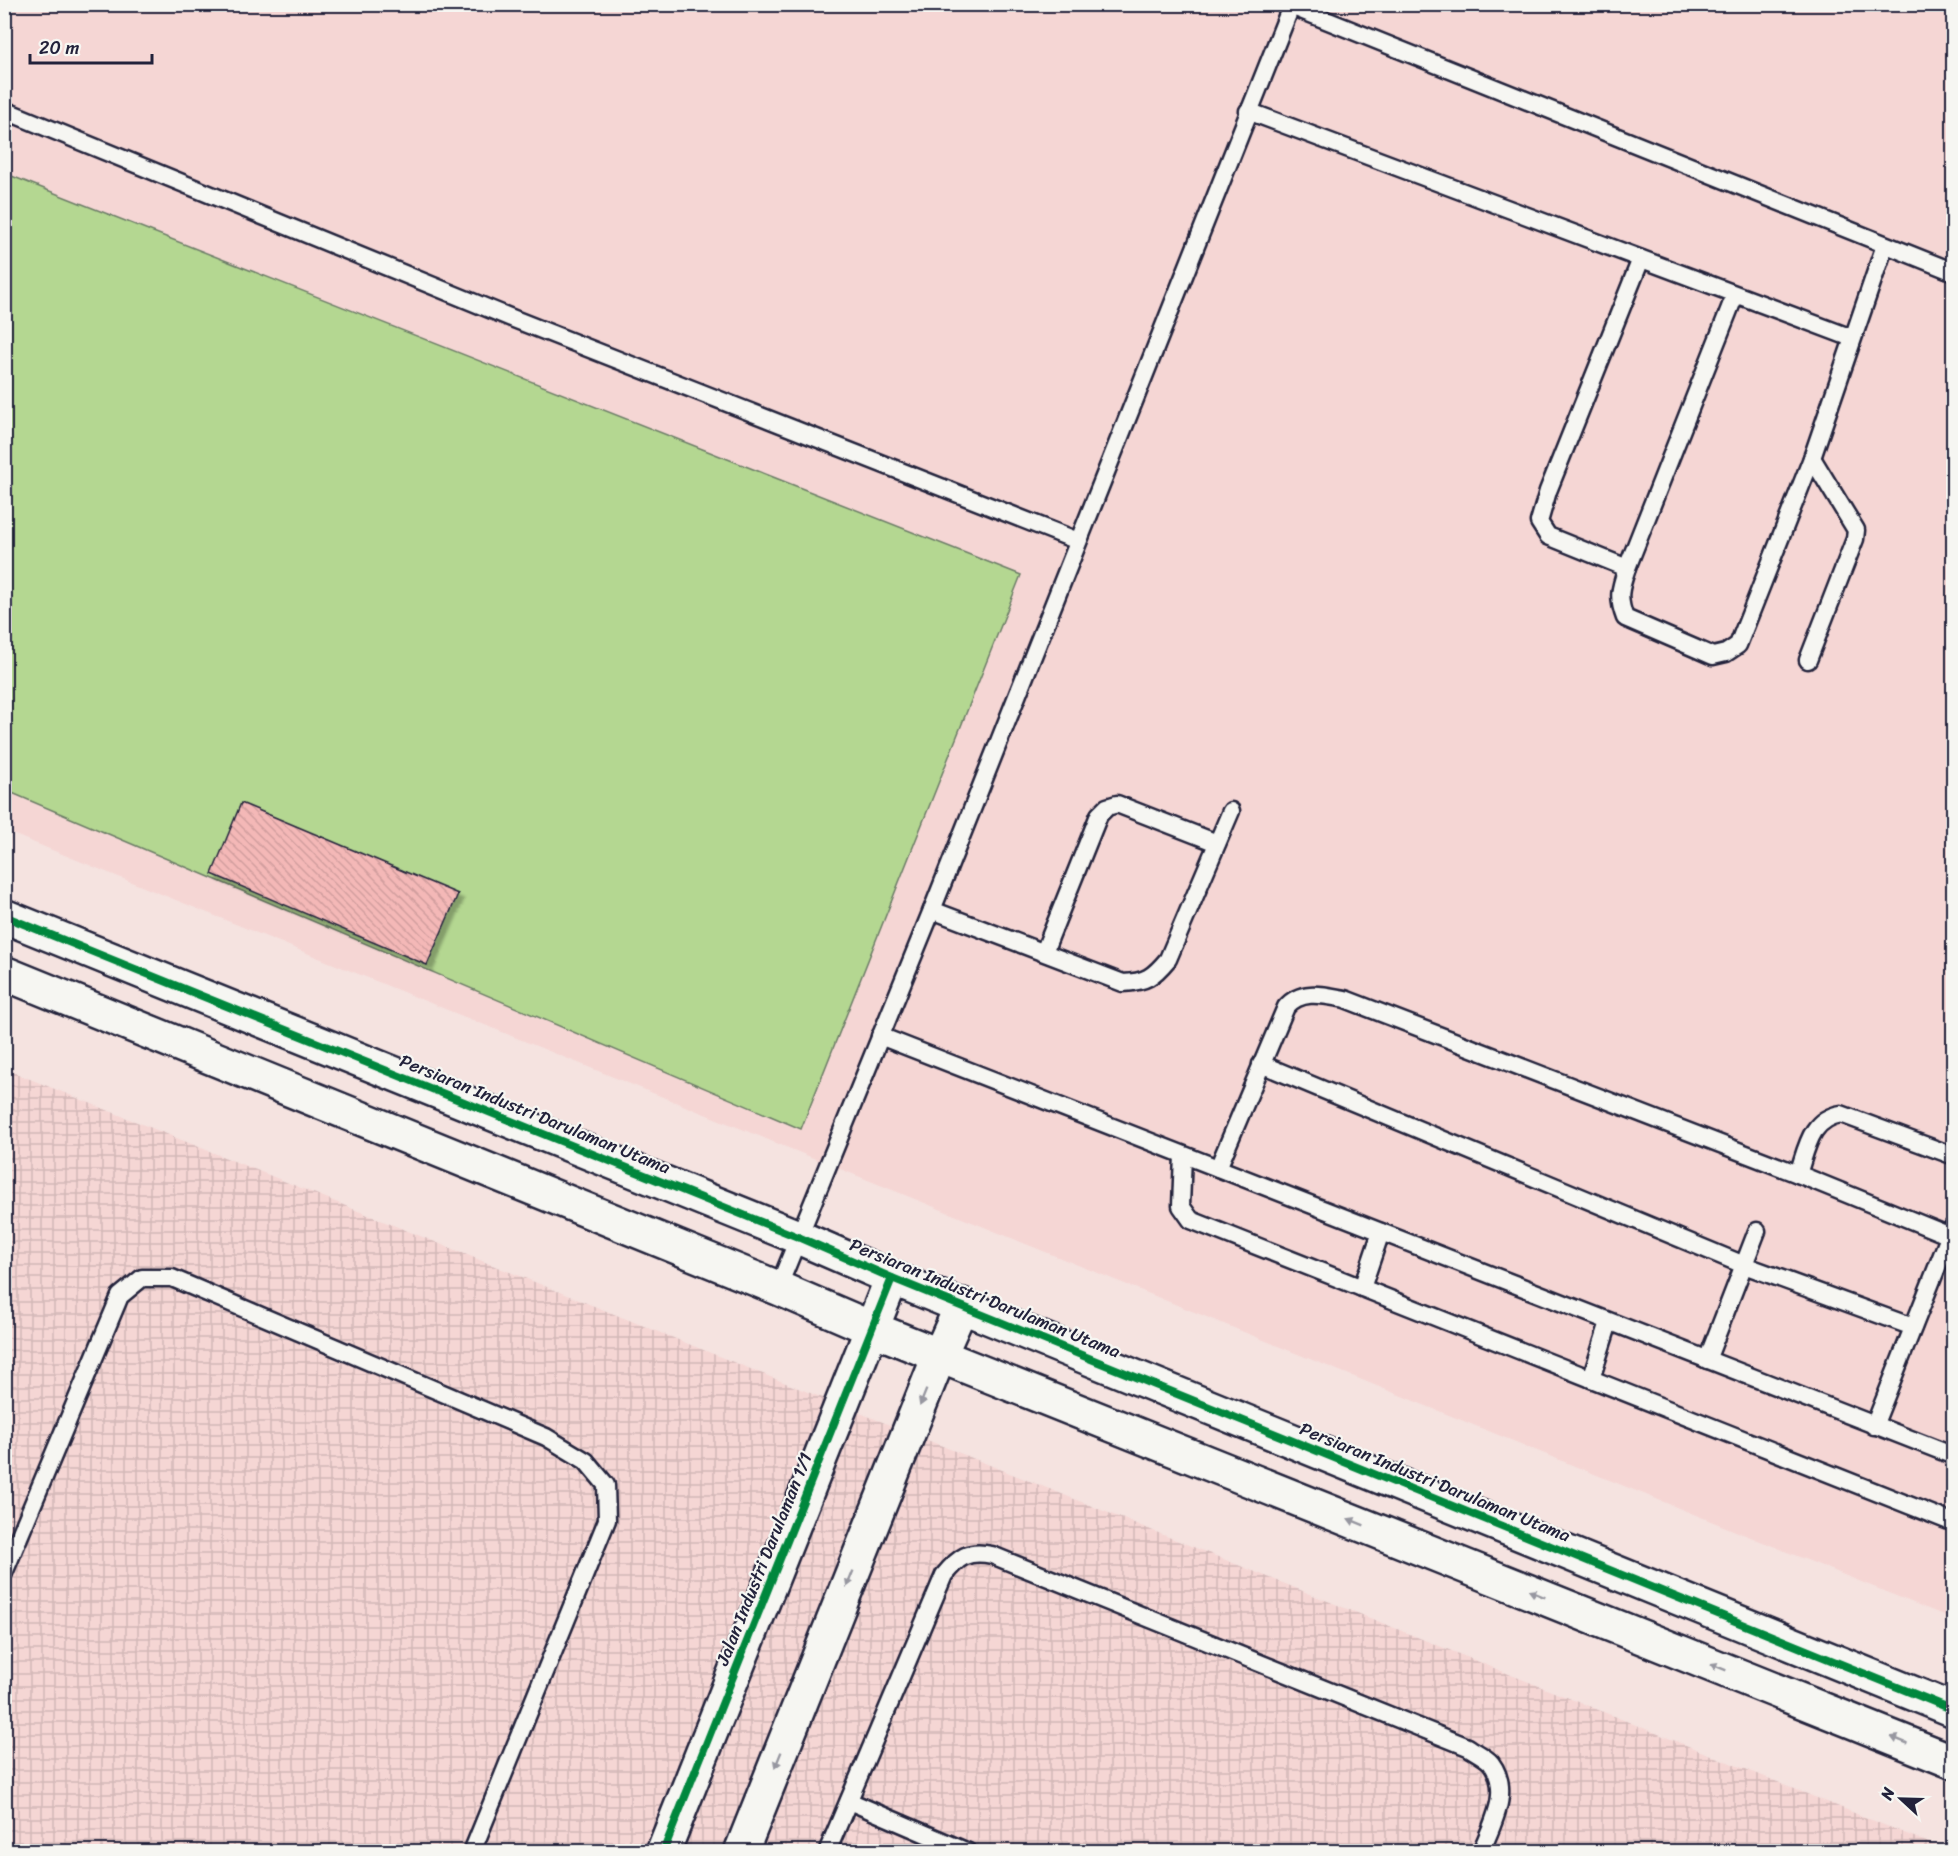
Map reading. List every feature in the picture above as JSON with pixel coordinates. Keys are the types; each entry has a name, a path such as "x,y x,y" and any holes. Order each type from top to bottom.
{"street":[{"name":"Persiaran Industri Darulaman Utama","path":"4,916 798,1237 892,1278 1953,1710"},
{"path":"4,973 778,1288 873,1329 1953,1762"},
{"name":"Jalan Industri Darulaman 1/1","path":"663,1851 892,1278"},
{"path":"741,1851 940,1354 962,1305"}],"lane":[{"path":"778,1288 932,910 1291,5 1953,272"},
{"path":"4,110 514,320 1078,541"},
{"path":"1248,111 1852,338"},
{"path":"1734,295 1627,568 1619,602 1625,618 1713,656 1726,653 1738,645 1812,458 1885,245"},
{"path":"1627,568 1548,536 1539,522 1548,491 1641,259"},
{"path":"1808,660 1855,539 1856,530 1812,458"},
{"path":"1044,952 1099,815 1107,807 1117,804 1217,843"},
{"path":"932,910 1123,983 1139,982 1155,974 1167,959 1231,811"},
{"path":"1218,1168 1283,1015 1293,999 1308,994 1335,997 1952,1231 1874,1426"},
{"path":"880,1036 1953,1456"},
{"path":"1261,1064 1744,1264 1913,1327"},
{"path":"1798,1174 1811,1136 1818,1124 1828,1116 1841,1114 1953,1156"},
{"path":"1183,1155 1182,1206 1191,1220 1953,1522"},
{"path":"1707,1360 1757,1231"},
{"path":"1362,1288 1381,1232"},
{"path":"4,1573 120,1296 142,1278 172,1278 546,1437 586,1461 606,1485 607,1520 472,1851"},
{"path":"1592,1379 1609,1322"},
{"path":"827,1851 944,1575 957,1559 977,1552 992,1555 1468,1747 1490,1762 1501,1781 1499,1805 1480,1851"},
{"path":"849,1801 968,1851"}],"shaded area":[{"path":"4,5 1953,5 1953,1619 5,831"},
{"path":"5,1069 1949,1851 5,1851"}],"green space":[{"path":"4,173 1021,575 801,1129 5,790"}],"building":[{"path":"241,803 458,894 427,965 212,874"}],"cycle path":[{"path":"4,916 798,1237 892,1278 1954,1710"},
{"path":"663,1852 892,1278"}]}
